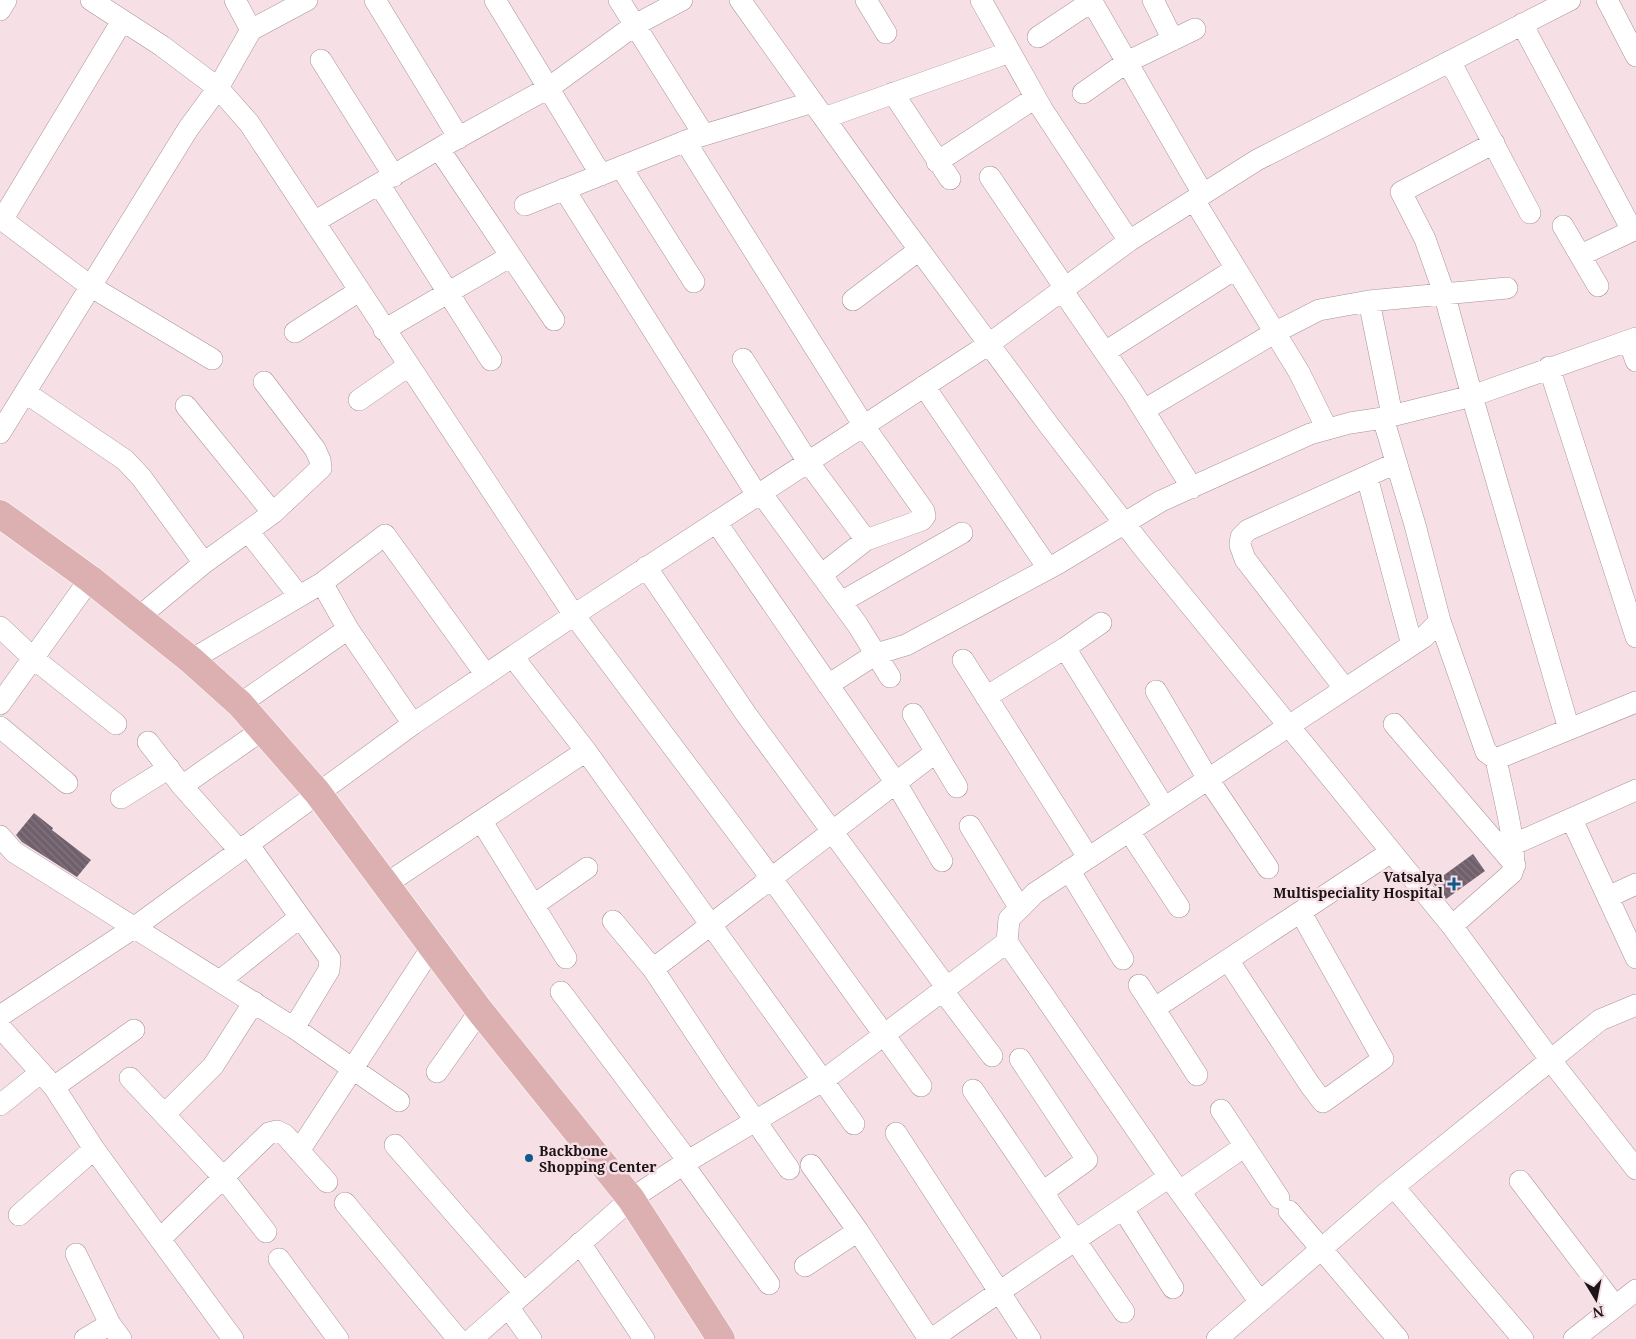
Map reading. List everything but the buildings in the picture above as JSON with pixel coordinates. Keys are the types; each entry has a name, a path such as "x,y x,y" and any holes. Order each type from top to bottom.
{"main road":[{"path":"0,514 90,579 191,660 240,704 317,792 480,1011 631,1198 721,1339"}],"street":[{"path":"0,10 6,0"},
{"path":"90,0 162,46 218,88 249,124 574,615 772,878 921,1086"},
{"path":"235,0 251,30"},
{"path":"0,432 26,393 188,129 218,88 251,30 307,0"},
{"path":"375,0 459,138"},
{"path":"495,0 550,87 601,174"},
{"path":"619,0 636,25 694,138 864,426 924,511 925,516 922,520 866,540 821,575"},
{"path":"314,222 550,87 636,25 682,0"},
{"path":"740,0 919,250 1124,523 1452,926 1552,1062 1636,1169"},
{"path":"866,0 886,33"},
{"path":"981,0 1035,98 1129,241"},
{"path":"1153,0 1173,40"},
{"path":"0,1016 135,927 317,792 413,724 646,567 989,344 1129,241 1257,160 1570,0"},
{"path":"1607,0 1636,56"},
{"path":"1038,37 1092,1 1127,62 1235,269 1299,372 1328,429"},
{"path":"122,21 1,222 90,286 212,359"},
{"path":"1522,24 1634,230 1581,255"},
{"path":"1083,93 1127,62 1195,29"},
{"path":"525,205 694,138 893,94 1010,52"},
{"path":"320,60 448,292 491,360"},
{"path":"1450,61 1530,213"},
{"path":"893,94 944,170 1035,98"},
{"path":"1494,143 1401,192 1424,239 1444,293 1569,729"},
{"path":"439,149 554,320"},
{"path":"621,167 694,282"},
{"path":"990,177 1144,410 1192,488"},
{"path":"564,190 759,494 841,602 890,677"},
{"path":"1563,226 1598,286"},
{"path":"853,300 919,250"},
{"path":"384,330 511,256"},
{"path":"1104,352 1235,269"},
{"path":"1144,410 1274,332 1319,310 1369,301 1507,288"},
{"path":"295,332 359,291"},
{"path":"1369,301 1396,463 1415,525 1440,621 1486,752 1496,759 1514,855 1512,873 1452,926"},
{"path":"828,685 876,654 906,645 1048,568 1161,502 1310,434 1350,423 1388,417 1472,396 1632,339 1636,361"},
{"path":"743,359 808,462 866,540"},
{"path":"359,400 408,366"},
{"path":"1549,368 1636,637"},
{"path":"139,617 204,562 273,513 321,468 320,460 264,382"},
{"path":"924,386 1048,568"},
{"path":"26,393 126,460 141,476 204,562"},
{"path":"186,406 273,513"},
{"path":"1345,689 1245,559 1240,545 1241,537 1248,530 1396,463"},
{"path":"1367,477 1412,645"},
{"path":"716,522 896,783 942,861"},
{"path":"248,531 299,596"},
{"path":"841,602 962,533"},
{"path":"191,660 322,583 385,535 486,675"},
{"path":"646,567 746,714 833,831 992,1056"},
{"path":"0,704 90,579"},
{"path":"322,583 348,629 413,724"},
{"path":"1260,1302 1174,1184 1007,942 1009,919 1019,907 1069,870 1424,637 1440,621"},
{"path":"986,697 1100,624"},
{"path":"0,627 33,658 116,724"},
{"path":"240,704 348,629"},
{"path":"1065,648 1164,807"},
{"path":"513,657 586,751 854,1124"},
{"path":"963,660 1088,857"},
{"path":"1156,691 1208,779 1268,868"},
{"path":"1496,759 1636,702"},
{"path":"913,714 956,787"},
{"path":"1394,724 1514,855"},
{"path":"0,727 67,782"},
{"path":"182,786 262,730"},
{"path":"148,742 182,786 243,847 327,953 331,964 294,1028"},
{"path":"386,884 482,822 586,751"},
{"path":"653,969 936,752"},
{"path":"121,798 169,768"},
{"path":"1514,855 1572,820 1636,790"},
{"path":"1572,820 1636,958"},
{"path":"482,822 566,958"},
{"path":"970,826 1019,907"},
{"path":"1129,831 1179,907"},
{"path":"0,836 7,856 135,927 221,980 352,1067 399,1101"},
{"path":"1155,1008 1391,852"},
{"path":"534,905 587,868"},
{"path":"1069,870 1124,959"},
{"path":"1608,898 1636,884"},
{"path":"1228,960 1323,1102 1383,1059 1301,913"},
{"path":"221,980 300,917"},
{"path":"613,921 653,969 789,1170"},
{"path":"472,1339 631,1198 685,1162 824,1080 1007,942"},
{"path":"300,1151 352,1067 432,947"},
{"path":"1139,985 1197,1075"},
{"path":"561,992 685,1162 769,1284"},
{"path":"165,1114 213,1066 254,1002"},
{"path":"1217,1339 1394,1187 1552,1062 1600,1020 1636,1005"},
{"path":"437,1072 480,1011"},
{"path":"0,1027 47,1080 94,1149 233,1339"},
{"path":"0,1105 134,1030"},
{"path":"1020,1059 1087,1160 1043,1192"},
{"path":"130,1078 222,1177 266,1232"},
{"path":"973,1090 1124,1312"},
{"path":"1221,1110 1284,1204 1398,1339"},
{"path":"160,1239 268,1133 277,1131 285,1135 327,1182"},
{"path":"896,1133 1030,1339"},
{"path":"395,1145 516,1300 531,1339"},
{"path":"811,1165 931,1339 999,1290 1077,1241 1123,1208 1174,1184 1245,1146"},
{"path":"19,1216 94,1149"},
{"path":"1520,1181 1616,1306"},
{"path":"1394,1187 1523,1339"},
{"path":"345,1203 458,1339"},
{"path":"1123,1208 1173,1288"},
{"path":"805,1266 858,1231"},
{"path":"580,1243 644,1339"},
{"path":"76,1254 116,1332 85,1339"},
{"path":"279,1259 338,1339"},
{"path":"1574,1339 1636,1290"}],"place":[{"name":"Vatsalya Multispeciality Hospital","path":"1454,884"},
{"name":"Backbone Shopping Center","path":"529,1158"}]}
